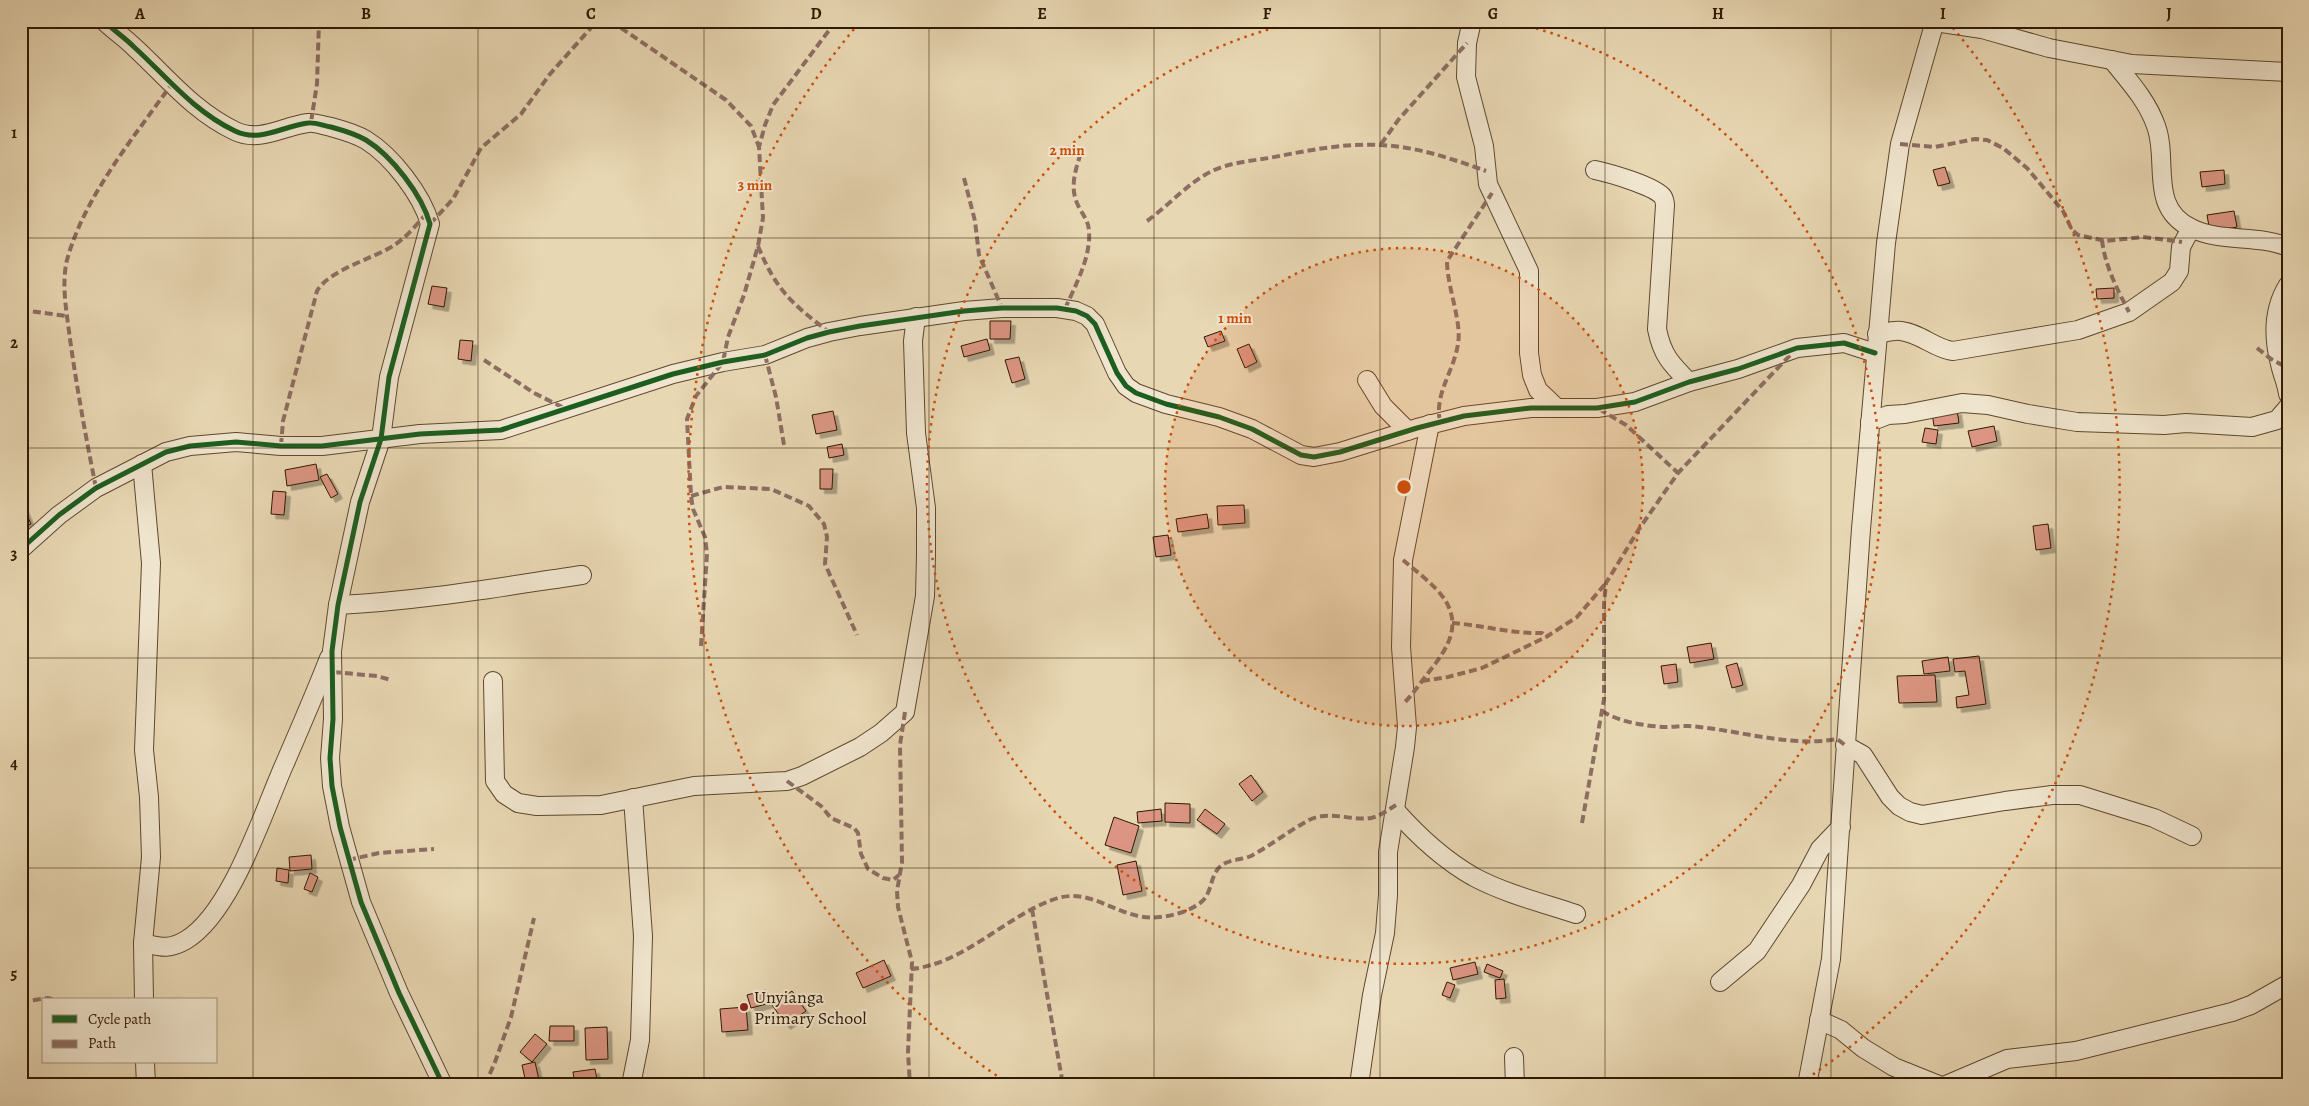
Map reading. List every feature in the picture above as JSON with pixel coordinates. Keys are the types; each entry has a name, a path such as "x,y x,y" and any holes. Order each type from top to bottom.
{"street":[{"path":"104,21 132,44 171,85 194,105 236,132 252,136 263,136 311,122 341,130 366,140 392,164 419,197 430,224 389,377 381,439 360,502 338,605 332,651 331,776 348,860 378,946 443,1085"},
{"path":"1472,21 1468,43 1466,77 1484,146 1488,184 1528,271 1529,353 1532,375 1538,390 1557,408"},
{"path":"1807,1085 1830,959 1875,353 1895,169 1900,144 1935,22 1982,29 2050,48 2112,60 2150,65 2288,72"},
{"path":"2112,60 2148,106 2160,140 2163,193 2177,219 2191,228 2209,235 2264,241 2288,247"},
{"path":"1595,170 1630,180 1663,197 1665,205 1657,329 1660,344 1667,359 1689,382"},
{"path":"1877,334 1900,331 1918,336 1944,349 1953,351 2034,339 2092,326 2129,312 2172,282 2179,271 2181,246 2191,228"},
{"path":"2288,285 2277,309 2275,327 2277,351 2288,394"},
{"path":"21,550 59,515 96,488 166,452 207,444 236,442 281,446 322,446 420,434 501,430 673,374 723,362 765,355 807,338 829,332 916,317 1002,308 1057,308 1076,311 1087,316 1095,324 1117,373 1126,386 1136,394 1166,404 1219,417 1252,429 1302,455 1314,457 1340,452 1430,424 1484,413 1531,408 1597,408 1635,402 1689,382 1738,369 1797,348 1844,343 1875,353"},
{"path":"493,681 495,781 504,794 518,803 537,806 601,805 694,786 787,781 802,776 860,747 882,733 905,712 922,615 926,556 926,508 915,424 913,341 916,317"},
{"path":"1367,380 1383,406 1408,431"},
{"path":"1870,422 1888,415 1905,414 1962,403 1988,405 2076,422 2164,424 2186,422 2252,427 2277,420 2288,408"},
{"path":"1359,1085 1372,995 1385,933 1388,895 1388,852 1407,727 1401,648 1404,560 1430,424"},
{"path":"142,464 151,563 144,750 152,857 143,943 144,998"},
{"path":"338,605 391,602 466,594 582,575"},
{"path":"143,943 169,948 187,940 207,922 229,888 250,848 332,651"},
{"path":"1845,745 1864,755 1890,797 1910,812 1922,815 2052,795 2080,795 2154,818 2192,836"},
{"path":"631,1085 640,1040 643,936 633,798"},
{"path":"1395,810 1428,844 1475,878 1509,892 1576,914"},
{"path":"1720,982 1757,951 1800,885 1820,849 1841,827"},
{"path":"1946,1085 2007,1059 2076,1051 2232,1012 2251,1005 2288,984"},
{"path":"1819,1020 1841,1030 1863,1048 1894,1067 1919,1079 1939,1085"},
{"path":"1514,1058 1515,1085"},
{"path":"146,1064 146,1085"}],"building":[{"path":"1945,167 1950,183 1938,186 1933,170"},
{"path":"2224,170 2225,184 2202,187 2200,172"},
{"path":"2234,211 2237,227 2210,232 2207,215"},
{"path":"432,286 447,288 444,307 428,304"},
{"path":"2114,288 2114,298 2097,299 2096,289"},
{"path":"990,321 1011,321 1010,339 990,339"},
{"path":"1221,331 1225,341 1208,347 1204,337"},
{"path":"987,339 990,350 964,357 961,346"},
{"path":"460,340 473,341 471,361 458,359"},
{"path":"1249,344 1257,362 1245,368 1237,349"},
{"path":"1019,357 1025,379 1012,383 1005,360"},
{"path":"1957,410 1959,423 1934,426 1932,413"},
{"path":"833,411 837,430 816,434 812,415"},
{"path":"1994,426 1997,441 1972,447 1968,431"},
{"path":"1925,428 1938,430 1936,444 1922,442"},
{"path":"842,444 844,455 829,458 827,447"},
{"path":"316,464 319,480 287,486 285,470"},
{"path":"820,469 833,469 832,489 820,489"},
{"path":"327,474 338,494 331,498 320,477"},
{"path":"273,491 286,492 284,515 271,514"},
{"path":"21,504 31,524 21,528"},
{"path":"1244,505 1245,523 1218,525 1217,506"},
{"path":"1207,514 1209,528 1178,532 1176,519"},
{"path":"2048,524 2051,548 2036,550 2033,526"},
{"path":"1168,535 1171,555 1156,557 1153,537"},
{"path":"1711,643 1714,659 1690,663 1687,647"},
{"path":"1979,656 1986,704 1957,708 1956,697 1969,695 1965,671 1955,672 1953,659"},
{"path":"1948,657 1950,671 1924,674 1922,661"},
{"path":"1737,663 1743,685 1732,688 1726,666"},
{"path":"1676,664 1678,682 1664,684 1661,666"},
{"path":"1935,675 1937,702 1899,703 1897,676"},
{"path":"1251,775 1263,792 1252,801 1239,784"},
{"path":"1165,803 1190,804 1190,823 1165,822"},
{"path":"1161,809 1162,821 1138,823 1137,812"},
{"path":"1205,809 1225,824 1217,834 1197,820"},
{"path":"1114,817 1139,826 1131,853 1105,845"},
{"path":"311,855 312,869 290,871 289,857"},
{"path":"1136,861 1142,891 1123,895 1117,865"},
{"path":"277,868 289,870 288,883 276,881"},
{"path":"310,873 318,877 312,892 304,889"},
{"path":"884,960 891,976 863,988 856,973"},
{"path":"1475,962 1478,974 1453,980 1450,968"},
{"path":"1487,964 1503,971 1500,978 1484,972"},
{"path":"1504,979 1506,998 1496,999 1495,980"},
{"path":"1447,982 1455,985 1450,998 1442,995"},
{"path":"766,990 770,1003 751,1008 747,995"},
{"path":"792,991 806,1011 786,1025 772,1005"},
{"path":"746,1007 748,1030 722,1032 720,1009"},
{"path":"550,1026 574,1026 574,1041 549,1041"},
{"path":"607,1027 608,1059 586,1060 585,1028"},
{"path":"535,1034 547,1044 532,1062 520,1052"},
{"path":"535,1062 539,1080 526,1083 522,1065"},
{"path":"595,1069 598,1085 575,1085 573,1072"}],"marked path":[{"path":"311,122 317,84 319,21"},
{"path":"430,224 453,199 481,148 521,114 550,74 597,21"},
{"path":"611,21 726,100 751,126 759,147"},
{"path":"701,646 707,554 705,537 693,509 691,496 687,419 696,396 723,362 728,337 744,295 758,246 763,218 759,147 765,125 773,105 836,21"},
{"path":"1381,144 1399,119 1467,43"},
{"path":"96,488 67,320 65,270 85,213 126,147 171,85"},
{"path":"1900,144 1935,147 1975,139 1987,140 2003,148 2027,168 2063,211 2072,230 2078,235 2106,241 2143,237 2182,242"},
{"path":"1147,221 1193,183 1224,166 1324,148 1351,145 1393,146 1447,158 1486,171"},
{"path":"1065,309 1082,271 1088,251 1088,224 1077,203 1074,189 1075,175 1083,147"},
{"path":"964,178 975,221 979,255 1002,308"},
{"path":"1440,422 1439,412 1442,392 1456,354 1459,335 1447,261 1492,193"},
{"path":"281,446 283,421 317,291 331,277 341,271 398,243 427,213"},
{"path":"2102,240 2109,268 2129,312"},
{"path":"758,246 771,274 786,295 829,332"},
{"path":"21,310 67,316"},
{"path":"2257,348 2271,359 2288,368"},
{"path":"1582,823 1604,699 1604,604 1606,583 1639,529 1678,473 1793,352"},
{"path":"765,355 776,397 784,445"},
{"path":"484,360 534,393 566,409"},
{"path":"1599,409 1626,425 1678,473"},
{"path":"691,496 723,487 771,489 809,506 824,524 827,537 825,564 857,635"},
{"path":"1403,560 1441,594 1450,612 1452,623 1448,644 1416,690 1405,702"},
{"path":"1422,681 1448,677 1482,668 1546,637 1577,617 1606,583"},
{"path":"1452,623 1542,633 1546,637"},
{"path":"333,672 377,676 391,680"},
{"path":"1602,711 1624,721 1649,726 1688,726 1782,740 1819,741 1837,739 1845,745"},
{"path":"905,712 900,745 902,862 897,891 898,907 912,962 908,1052 910,1085"},
{"path":"787,781 821,806 831,818 854,828 858,833 861,854 868,869 883,878 893,880 899,875"},
{"path":"911,969 948,959 1034,908 1067,896 1093,900 1145,917 1160,917 1179,913 1204,900 1216,871 1222,865 1251,856 1309,820 1325,816 1371,818 1396,805"},
{"path":"348,860 379,853 434,849"},
{"path":"1032,909 1063,1085"},
{"path":"485,1085 511,1017 534,918"},
{"path":"21,1002 42,999"}],"cycle path":[{"path":"104,21 206,114 235,131 244,134 262,135 311,123 344,131 366,140 386,156 405,177 420,201 430,224 389,377 381,439 360,502 338,605 332,651 333,719 330,758 332,786 340,827 361,902 399,993 443,1085"},
{"path":"21,549 59,515 96,488 166,452 190,446 236,442 281,446 322,446 420,434 501,430 673,374 723,362 765,355 807,338 829,332 964,311 1002,308 1057,308 1076,311 1087,316 1095,324 1117,373 1126,386 1136,393 1166,404 1219,417 1252,429 1301,455 1314,457 1340,452 1417,428 1464,416 1531,408 1597,408 1635,402 1689,382 1738,369 1797,348 1844,343 1875,353"}],"place":[{"name":"Unyianga Primary School","path":"744,1007"}]}
